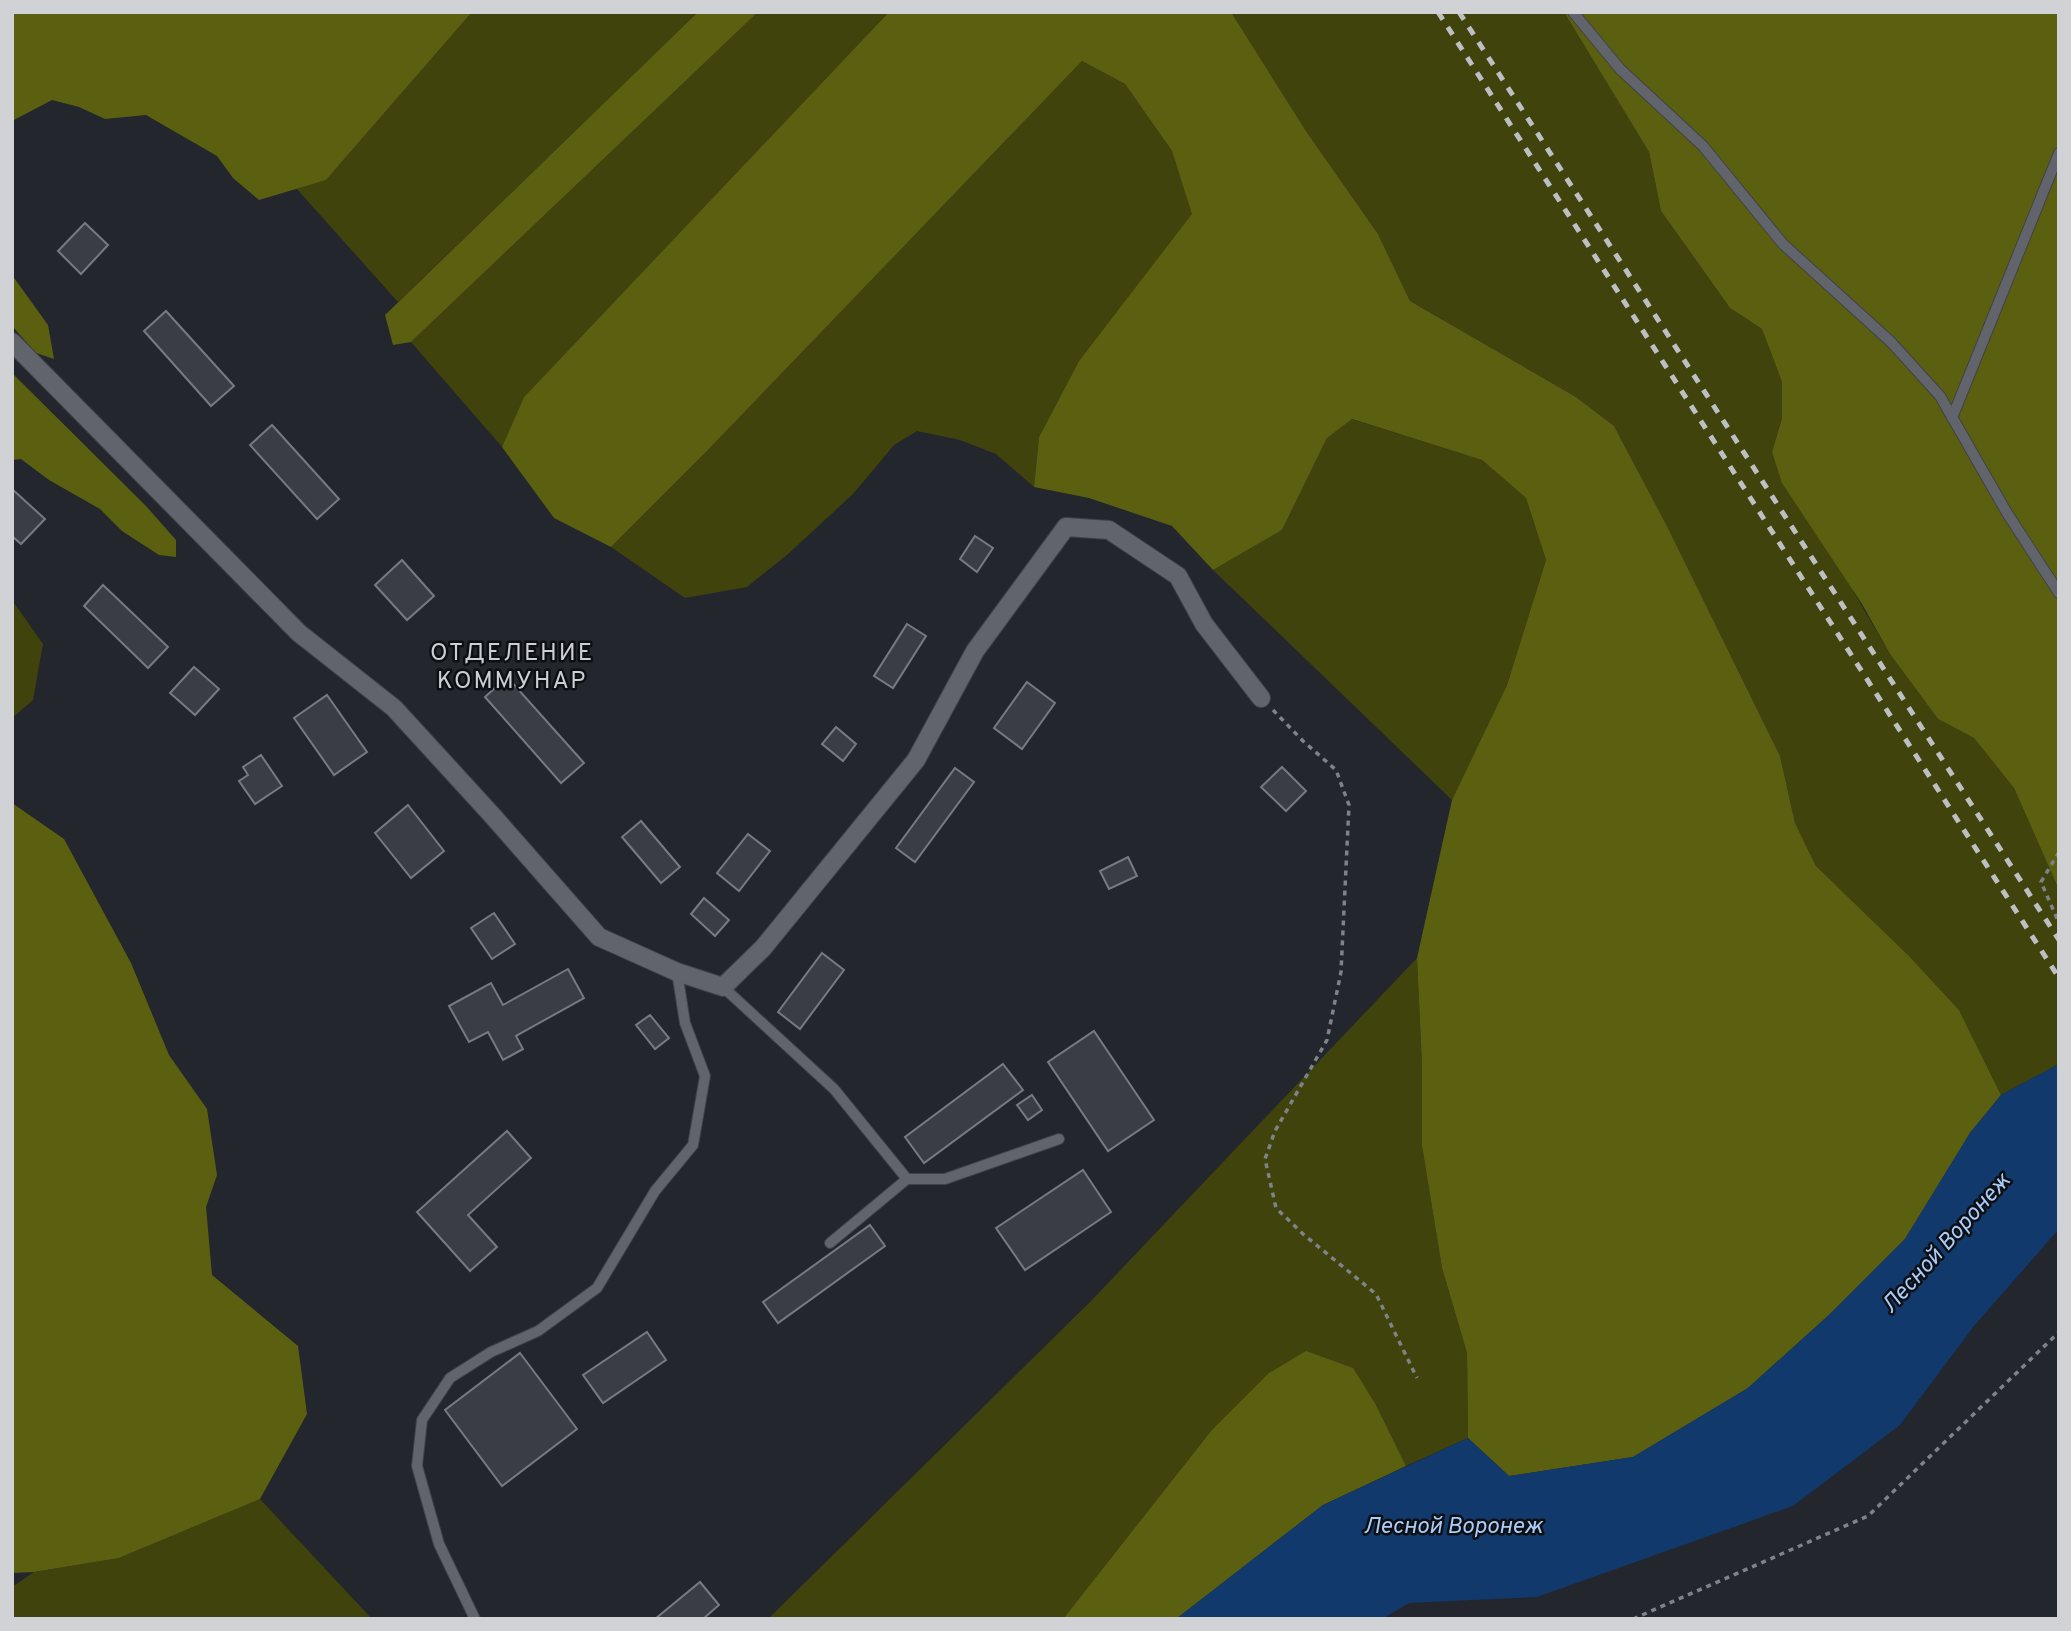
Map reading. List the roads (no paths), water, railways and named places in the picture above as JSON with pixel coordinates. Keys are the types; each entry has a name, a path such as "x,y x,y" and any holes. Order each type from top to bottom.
{"street":[{"path":"12,342 299,633 394,708 599,937 677,972 723,987 762,948 916,760 975,651 1066,527 1109,530 1178,576 1203,624 1261,698"}],"lane":[{"path":"1573,12 1620,69 1703,146 1783,244 1891,342 1940,396 2007,513 2059,593"},
{"path":"1952,418 2059,153"},
{"path":"475,1619 439,1544 416,1466 422,1420 450,1378 491,1352 538,1331 597,1287 655,1191 693,1145 705,1076 685,1023 677,972"},
{"path":"723,987 834,1090 907,1179"},
{"path":"830,1243 907,1179 944,1179 1059,1139"}],"water":[{"name":"Лесной Воронеж","path":"2059,1064 2059,1229 1974,1326 1900,1425 1793,1506 1537,1597 1409,1603 1382,1619 1176,1619 1323,1505 1468,1438 1509,1476 1633,1457 1748,1388 1830,1314 1905,1239 1970,1133 2001,1095"}],"railway":[{"path":"1438,12 2059,978"},
{"path":"1459,12 2059,940"}],"district":[{"name":"ОТДЕЛЕНИЕ КОММУНАР","path":"512,668"}]}
